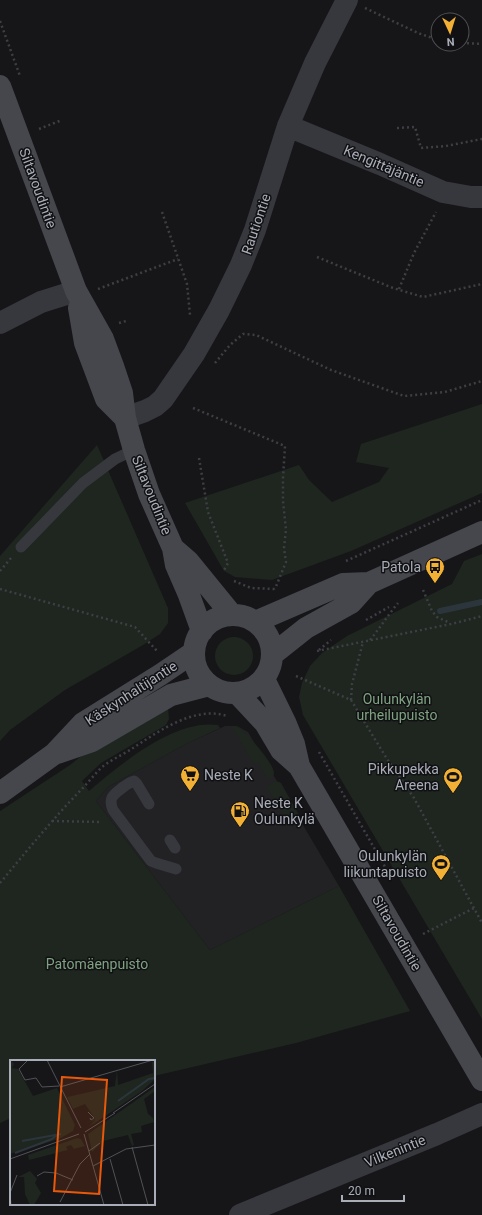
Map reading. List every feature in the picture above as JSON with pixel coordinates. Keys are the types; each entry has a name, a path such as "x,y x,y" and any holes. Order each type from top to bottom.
{"main road":[{"name":"Siltavoudintie","path":"0,86 76,291 106,346 122,393 125,418 134,450 149,494 173,548 176,565 202,631"},
{"path":"255,622 343,584 369,583 482,532"},
{"name":"Siltavoudintie","path":"173,548 188,561 232,615"},
{"path":"272,654 306,628 351,603 369,583"},
{"path":"225,616 244,616 255,622 268,635 272,647 270,668 264,679 249,690 237,693 222,692 209,685 199,673 194,660 196,641 202,631 210,622 225,616"},
{"name":"Käskynhaltijantie","path":"0,793 54,754 83,723 194,652"},
{"name":"Siltavoudintie","path":"264,679 294,744 299,766 482,1080"},
{"name":"Käskynhaltijantie","path":"54,754 92,741 171,695 209,685"},
{"name":"Siltavoudintie","path":"237,693 265,723 281,750 299,766"}],"street":[{"name":"Rautiontie","path":"125,418 155,406 163,398 194,354 242,266 288,126 315,63 355,3"},
{"name":"Kengittäjäntie","path":"288,126 446,193 482,197"},
{"path":"0,323 41,302 76,291"},
{"name":"Vilkenintie","path":"240,1215 482,1114"}],"lane":[{"path":"20,547 83,482 115,459 134,450"},
{"path":"149,804 134,781 130,782 114,794 111,804 113,810 151,861 176,869"}],"path":[{"path":"355,3 430,37"},
{"path":"470,43 482,44"},
{"path":"39,129 62,120"},
{"path":"397,128 415,126 421,148 446,146 482,139"},
{"path":"399,289 414,253 446,193"},
{"path":"162,212 187,284 190,315"},
{"path":"317,257 422,297 482,284"},
{"path":"98,289 178,259"},
{"path":"212,368 230,345 243,334 256,335 331,370 404,396 445,392 482,381"},
{"path":"193,408 285,446 282,501 286,530 284,548 286,562 275,589"},
{"path":"199,458 208,512 228,563 221,576"},
{"path":"340,564 482,500"},
{"path":"231,580 251,588 282,589"},
{"path":"0,589 135,627 157,651"},
{"path":"423,590 432,611 437,617 451,624"},
{"path":"370,640 398,602"},
{"path":"317,651 451,624 482,616"},
{"path":"351,700 352,684 364,642"},
{"path":"296,676 351,700 414,798 482,924"},
{"path":"316,747 395,885"},
{"path":"51,821 91,821 123,824"},
{"path":"427,940 423,934 474,908"}],"shaded area":[{"path":"225,726 237,726 248,732 339,886 210,950 96,801 108,787 184,745"}],"green space":[{"path":"482,404 482,493 351,551 272,580 235,577 224,571 185,503 299,465 309,480 332,502 379,482 389,468 356,462 361,444"},
{"path":"97,445 168,608 168,623 160,634 65,690 10,730 0,741 0,556"},
{"name":"Oulunkylän liikuntapuisto","path":"482,554 482,1019 303,715 299,697 302,683 310,666 322,653 347,636 452,584 464,561"},
{"path":"234,637 244,640 250,646 253,656 250,666 244,672 234,675 224,672 218,666 215,656 218,646 224,640"},
{"name":"Patomäenpuisto","path":"168,708 169,719 166,725 101,763 82,781 89,791 116,768 166,736 184,729 201,725 218,725 220,728 184,745 108,787 96,801 210,950 339,886 410,1011 296,1043 155,1076 155,1060 10,1060 10,1118 0,1123 0,811 70,765 90,749"},
{"path":"232,726 241,729 260,750 273,769 274,773 272,777 268,779 258,762 254,764"},
{"path":"275,781 281,783 299,815 289,818 281,811 267,787"}],"waterway":[{"path":"440,611 482,602"}],"place":[{"name":"Patola","path":"435,584"},
{"name":"Neste K","path":"190,792"},
{"name":"Pikkupekka Areena","path":"453,794"},
{"name":"Neste K Oulunkylä","path":"240,828"},
{"name":"Oulunkylän liikuntapuisto","path":"441,881"}],"park label":[{"name":"Oulunkylän urheilupuisto","path":"397,708"}]}
